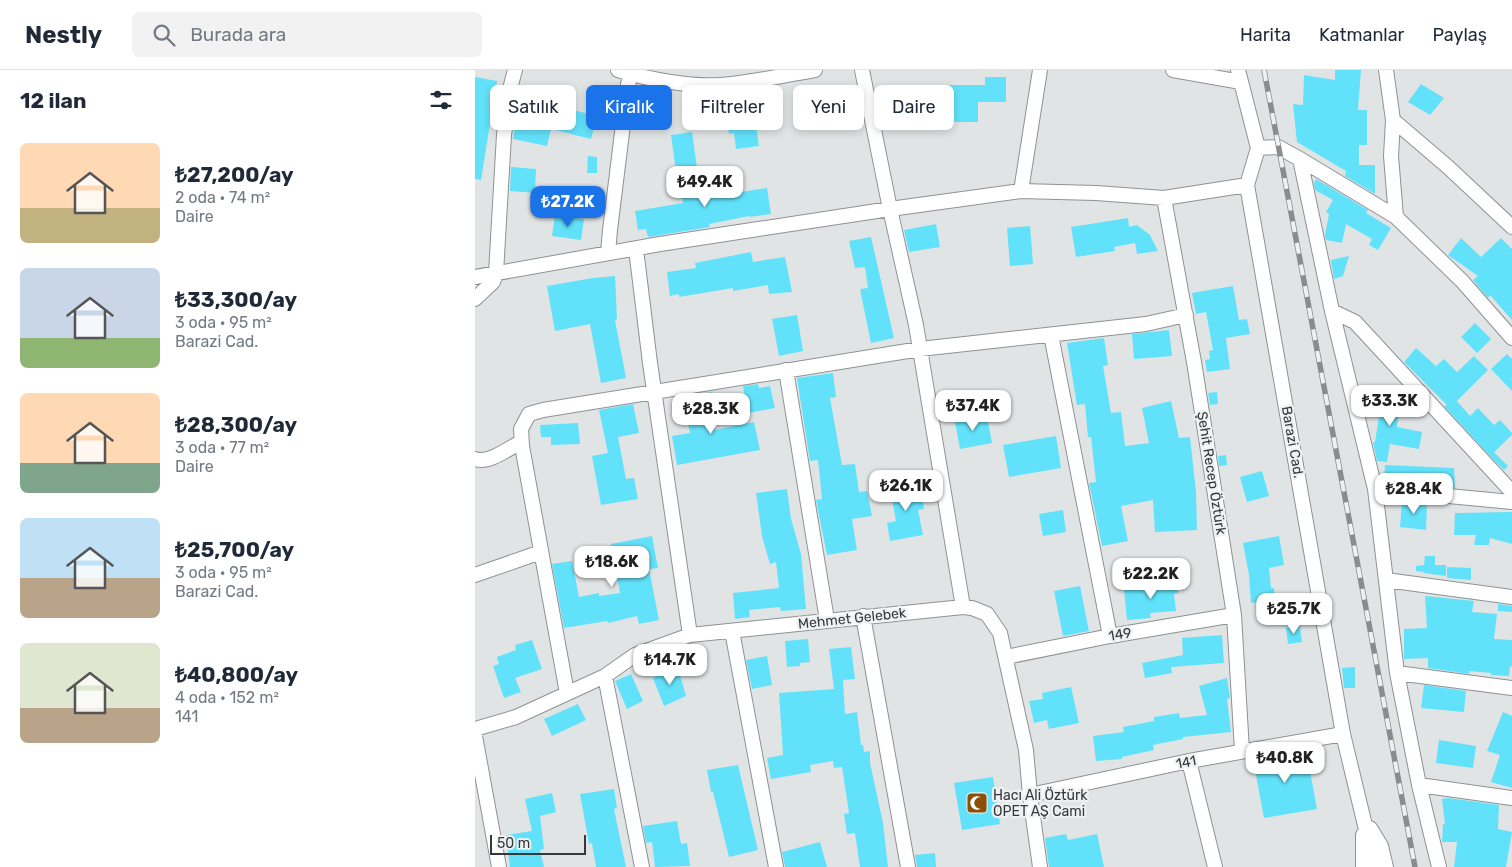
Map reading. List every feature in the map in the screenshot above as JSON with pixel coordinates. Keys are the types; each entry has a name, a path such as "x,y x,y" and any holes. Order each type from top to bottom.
{"street":[{"path":"475,299 493,282 496,273 505,135 511,85 515,70"},
{"path":"608,253 609,230 628,84 627,71 701,85 720,85 815,70"},
{"path":"862,70 920,349 963,607"},
{"path":"1021,192 1040,70"},
{"path":"1173,70 1239,76 1258,148 1278,147 1395,217 1462,281 1512,338"},
{"path":"1387,70 1393,120 1391,156 1395,217"},
{"path":"1393,120 1448,167 1512,227"},
{"name":"Barazi Cad.","path":"1258,148 1247,185 1325,621 1343,734 1364,816"},
{"path":"1300,159 1332,310 1375,489 1397,673 1419,784 1439,867"},
{"path":"475,277 608,253 890,209 1021,192 1096,193 1164,198 1247,185"},
{"name":"Şehit Recep Öztürk","path":"1164,198 1194,362 1234,615 1242,751"},
{"path":"636,249 690,635"},
{"path":"1332,310 1355,322 1512,492"},
{"path":"567,693 521,442 521,429 529,414 543,410 920,349 1147,324 1186,315"},
{"path":"1051,335 1110,636"},
{"path":"785,370 827,620"},
{"path":"475,459 486,460 521,442"},
{"path":"1375,489 1512,502"},
{"path":"475,576 541,552"},
{"path":"1386,580 1512,597"},
{"name":"Mehmet Gelebek","path":"475,729 516,717 605,676 635,655 690,635 863,616 963,607 972,608 987,614 1000,633 1026,750 1040,867"},
{"name":"149","path":"1006,657 1110,636 1234,615"},
{"path":"863,616 908,867"},
{"path":"732,631 776,867"},
{"path":"1397,673 1512,688"},
{"path":"605,676 642,867"},
{"name":"141","path":"1030,795 1189,761 1343,734"},
{"path":"475,736 499,867"},
{"path":"1189,761 1215,867"},
{"path":"1419,784 1512,798"},
{"path":"1363,867 1364,816"},
{"path":"1364,816 1375,867"},
{"path":"1364,816 1372,834 1381,846 1386,867"}],"building":[{"path":"1335,70 1361,70 1358,110 1367,110 1367,145 1359,145 1359,165 1375,165 1375,194 1345,176 1346,171 1297,142 1293,104 1303,105 1304,75 1335,80"},
{"path":"475,77 497,81 496,85 490,85 490,124 481,180 475,179"},
{"path":"985,77 1006,77 1006,102 978,102 978,122 954,122 954,85 985,85"},
{"path":"1421,84 1444,98 1430,115 1408,102"},
{"path":"576,111 586,113 586,130 593,130 591,139 555,130 576,130"},
{"path":"514,130 551,130 547,146 513,139"},
{"path":"728,130 757,130 759,146 736,149 734,133 729,134"},
{"path":"692,132 697,168 676,171 671,135"},
{"path":"588,156 597,157 597,173 587,173"},
{"path":"511,167 536,169 535,193 510,191"},
{"path":"730,169 734,193 767,188 771,214 749,216 709,224 710,227 648,237 646,229 638,230 635,211 683,203 682,198 711,193 707,174"},
{"path":"1316,179 1368,210 1366,213 1391,228 1378,250 1369,245 1372,239 1346,224 1342,243 1326,240 1325,235 1329,214 1326,212 1333,200 1315,190 1314,183"},
{"path":"580,198 593,198 593,212 580,211"},
{"path":"555,215 584,219 581,240 552,236"},
{"path":"1128,218 1129,227 1137,225 1150,235 1158,251 1137,254 1135,243 1114,247 1115,251 1076,257 1071,227"},
{"path":"936,224 940,247 909,252 904,230"},
{"path":"1030,226 1033,264 1010,266 1007,228"},
{"path":"871,237 894,338 871,343 860,289 868,288 865,267 855,268 849,241"},
{"path":"1461,238 1481,257 1501,238 1512,249 1512,320 1490,295 1488,298 1473,280 1478,276 1448,255"},
{"path":"751,252 753,262 785,257 792,292 769,294 768,285 733,291 733,288 679,297 679,294 670,296 667,272 696,268 695,263"},
{"path":"1349,256 1343,276 1334,279 1331,260"},
{"path":"615,276 617,319 615,320 626,378 601,383 590,324 555,331 547,286"},
{"path":"1233,286 1239,320 1247,319 1250,334 1226,338 1230,369 1207,372 1205,360 1210,359 1209,351 1213,350 1206,312 1196,314 1192,293"},
{"path":"797,315 803,351 779,356 772,319"},
{"path":"1475,323 1491,339 1477,353 1461,337"},
{"path":"1169,330 1172,356 1134,359 1132,334"},
{"path":"1104,338 1108,365 1103,366 1111,413 1121,412 1125,446 1149,443 1142,408 1171,401 1179,438 1190,437 1196,492 1197,530 1155,532 1153,500 1121,506 1128,541 1102,546 1089,483 1096,482 1091,437 1088,437 1085,404 1077,405 1067,343"},
{"path":"1416,348 1436,366 1444,359 1457,372 1474,356 1488,370 1457,401 1470,416 1478,408 1494,425 1500,420 1512,433 1490,456 1444,406 1447,405 1404,362"},
{"path":"1507,354 1512,359 1512,391 1491,369"},
{"path":"833,373 836,397 830,398 842,465 855,464 859,492 867,491 872,516 852,519 857,550 827,555 816,500 822,499 818,460 810,461 797,378"},
{"path":"758,384 759,388 770,386 775,408 748,413 743,386"},
{"path":"712,392 715,406 710,407 715,430 754,422 760,450 677,465 672,436 690,433 683,398"},
{"path":"1217,392 1218,404 1210,405 1208,393"},
{"path":"1370,395 1401,400 1397,427 1422,432 1419,449 1390,444 1387,462 1377,461 1373,442 1375,442 1379,416 1367,414"},
{"path":"633,404 639,433 618,437 626,479 634,478 638,499 601,505 592,456 608,453 599,410"},
{"path":"987,416 992,443 960,449 955,422"},
{"path":"578,423 580,444 551,445 551,437 541,437 540,425"},
{"path":"1056,436 1061,468 1009,477 1003,445"},
{"path":"1494,452 1508,466 1504,470 1490,456"},
{"path":"1226,455 1227,465 1219,466 1218,456"},
{"path":"1385,465 1454,468 1455,488 1384,481"},
{"path":"1262,471 1269,496 1247,502 1240,477"},
{"path":"920,483 924,509 918,510 923,535 890,541 887,523 896,521 890,488"},
{"path":"787,489 791,519 801,554 806,609 781,611 780,607 749,610 750,617 735,619 733,593 779,588 776,562 770,564 762,536 756,493"},
{"path":"1402,500 1427,503 1426,530 1400,527"},
{"path":"1063,510 1066,532 1043,536 1039,514"},
{"path":"1512,512 1512,544 1490,538 1489,545 1474,545 1476,535 1454,535 1455,513"},
{"path":"652,536 658,568 649,569 659,620 639,624 637,616 608,623 607,621 564,628 552,564 572,561 579,597 599,593 599,596 620,593 611,544"},
{"path":"1279,536 1284,565 1269,568 1271,588 1274,588 1275,601 1251,603 1249,575 1243,543"},
{"path":"1425,556 1435,556 1435,565 1446,565 1446,576 1416,571 1416,566 1424,565"},
{"path":"1447,567 1471,568 1471,580 1447,578"},
{"path":"1177,581 1178,593 1174,594 1176,611 1150,613 1151,618 1127,620 1124,590 1158,587 1158,582"},
{"path":"1080,586 1089,631 1063,636 1054,591"},
{"path":"1425,596 1474,601 1472,612 1497,614 1494,639 1512,640 1512,667 1510,666 1509,676 1469,671 1469,674 1428,668 1428,658 1404,659 1404,629 1427,628"},
{"path":"1498,604 1512,606 1512,612 1498,611"},
{"path":"1300,626 1302,642 1288,644 1286,628"},
{"path":"1222,635 1224,663 1171,667 1172,673 1145,678 1142,663 1183,655 1182,638"},
{"path":"808,639 810,662 800,663 800,666 787,667 785,641"},
{"path":"532,640 542,669 515,678 521,692 504,698 493,666 499,664 497,657 516,650 515,645"},
{"path":"851,647 855,679 843,680 845,714 857,712 861,745 863,745 864,752 870,751 870,763 883,823 888,867 860,867 855,833 847,834 844,814 849,813 842,767 834,768 833,761 810,765 811,772 771,779 767,758 783,755 779,693 834,689 829,649"},
{"path":"767,656 772,685 752,689 746,660"},
{"path":"677,665 686,696 664,706 653,678"},
{"path":"1355,667 1355,688 1344,688 1342,668"},
{"path":"631,674 643,701 627,709 615,681"},
{"path":"1227,678 1230,698 1227,699 1231,732 1183,737 1183,739 1153,745 1154,750 1122,757 1122,759 1096,761 1093,736 1124,732 1123,727 1154,721 1154,717 1179,713 1180,718 1207,715 1199,686"},
{"path":"1424,685 1466,691 1464,712 1421,708"},
{"path":"1071,687 1079,723 1049,729 1047,720 1034,723 1029,701 1043,699 1042,693"},
{"path":"578,704 586,720 552,736 544,719"},
{"path":"1503,712 1512,716 1512,788 1491,782 1500,755 1487,751"},
{"path":"1439,740 1476,746 1473,768 1436,763"},
{"path":"1306,749 1317,809 1264,818 1253,759"},
{"path":"738,765 758,850 729,857 713,792 711,792 707,770"},
{"name":"Hacı Ali Öztürk OPET AŞ Cami","path":"993,777 1000,824 962,830 954,783"},
{"path":"614,789 617,808 614,809 626,867 596,867 592,843 589,844 580,794"},
{"path":"552,793 556,812 540,816 544,849 540,850 544,867 510,867 506,835 532,831 525,799"},
{"path":"1448,798 1499,805 1498,829 1512,832 1506,867 1454,867 1457,842 1442,842 1443,824 1445,824 1442,799"},
{"path":"677,821 681,844 687,843 690,866 655,867 652,842 646,843 643,826"},
{"path":"1066,834 1068,840 1097,834 1104,867 1049,867 1045,838"},
{"path":"820,842 827,867 785,867 782,852"},
{"path":"935,853 936,867 917,867 915,855"}],"railway":[{"path":"1264,70 1415,867"}],"place":[{"name":"Hacı Ali Öztürk OPET AŞ Cami","path":"977,803"}]}
